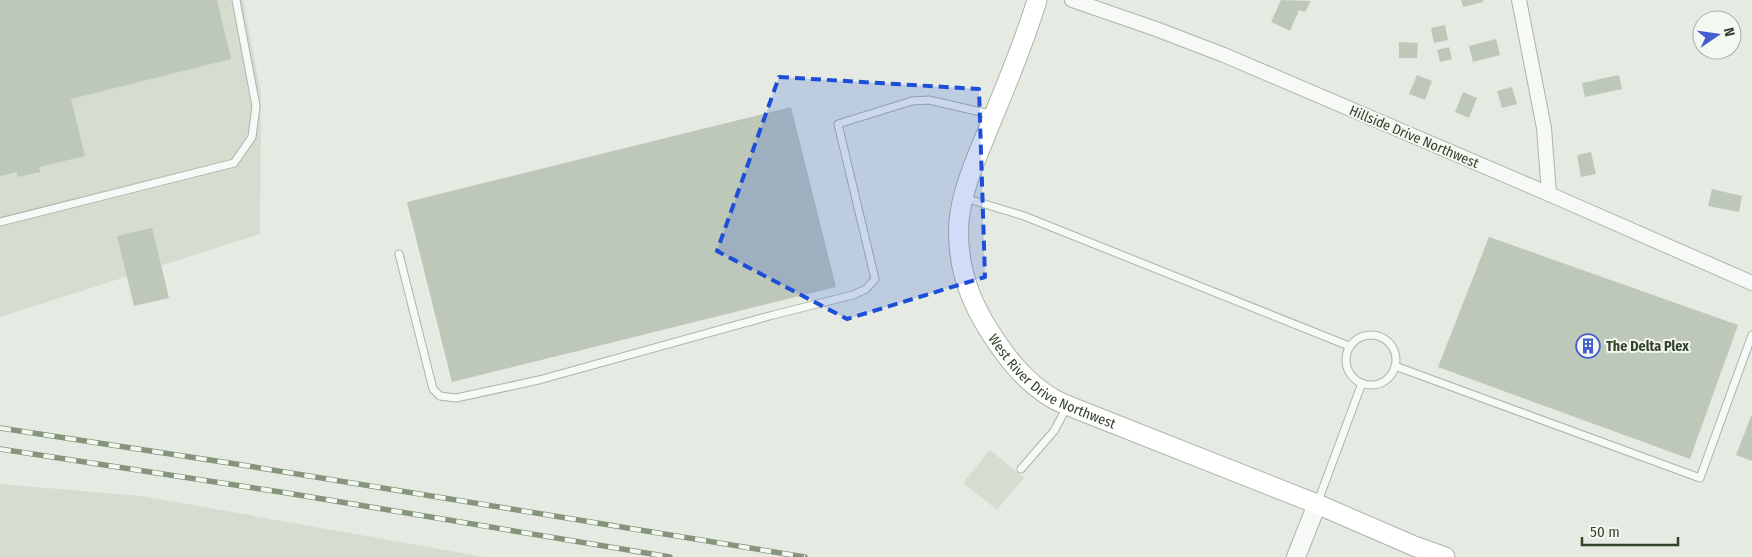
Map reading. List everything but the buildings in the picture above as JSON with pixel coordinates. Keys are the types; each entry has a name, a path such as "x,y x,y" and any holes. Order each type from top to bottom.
{"main road":[{"name":"West River Drive Northwest","path":"1038,0 968,182 960,219 959,242 968,290 977,312 1001,349 1026,379 1052,398 1445,557"}],"street":[{"name":"Hillside Drive Northwest","path":"1072,0 1224,55 1752,283"},
{"path":"1519,0 1544,128 1549,194"},
{"path":"1296,557 1317,504"}],"lane":[{"path":"0,222 234,163 252,136 256,106 236,0"},
{"path":"399,254 433,389 440,396 456,398 539,380 773,315 853,295 866,289 875,279 838,124 912,101 929,100 994,115"},
{"path":"964,198 1024,216 1349,346"},
{"path":"1367,334 1381,337 1387,340 1395,352 1395,366 1392,373 1382,382 1376,384 1362,383 1351,375 1347,368 1346,353 1349,346 1360,336 1367,334"},
{"path":"1395,366 1700,478 1752,335"},
{"path":"1317,504 1362,383"},
{"path":"1021,470 1054,431 1068,405"}],"highlighted area":[{"path":"779,77 979,89 985,277 847,319 717,251"}],"shaded area":[{"path":"0,0 243,0 261,93 260,234 0,317"},
{"path":"990,450 1024,478 997,510 963,483"},
{"path":"0,484 142,496 484,557 0,557"}],"railway":[{"path":"0,428 236,464 805,557"},
{"path":"0,449 287,493 670,557"}],"place":[{"name":"The Delta Plex","path":"1588,346"}]}
